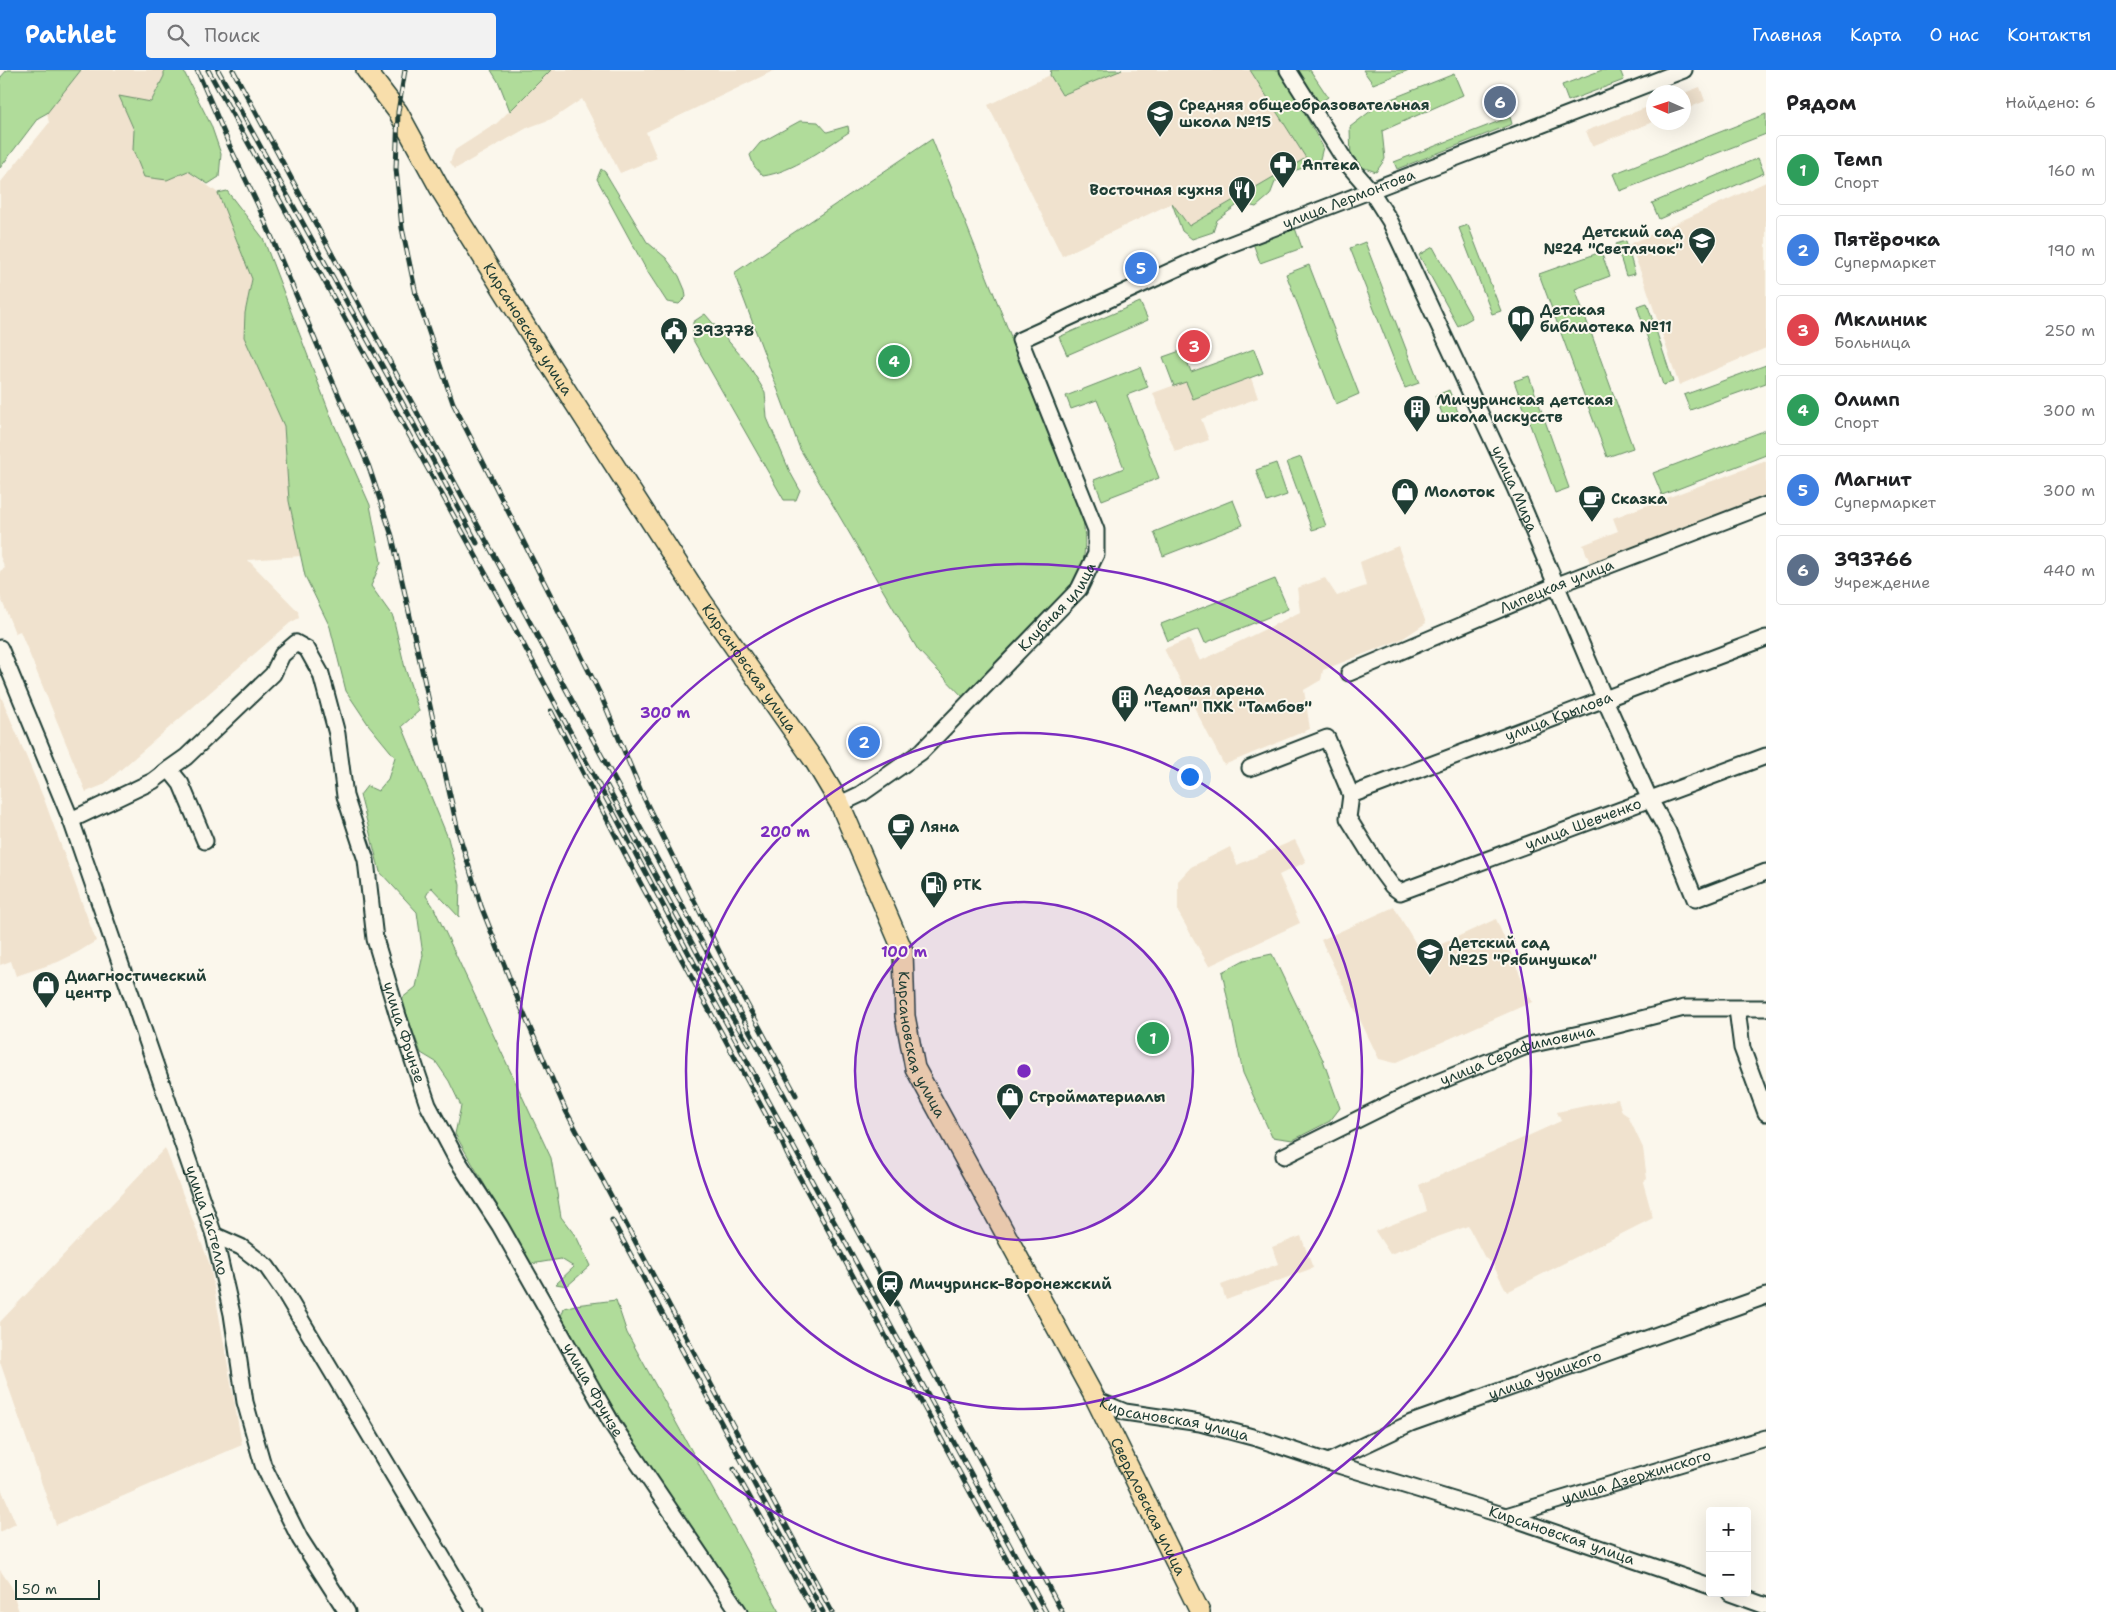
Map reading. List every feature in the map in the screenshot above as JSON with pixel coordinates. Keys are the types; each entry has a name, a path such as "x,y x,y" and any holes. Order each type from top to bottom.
{"main road":[{"name":"Кирсановская улица","path":"366,70 398,112 445,197 548,362 697,593 815,762 840,804 903,951 905,1016 915,1068 1096,1400"},
{"name":"Свердловская улица","path":"1096,1400 1200,1612"}],"street":[{"name":"улица Мира","path":"1288,70 1346,162 1370,191 1390,221 1515,488 1555,586 1650,800 1668,832 1695,899 1766,872"},
{"name":"улица Лермонтова","path":"1020,340 1226,246 1684,70"},
{"name":"Клубная улица","path":"840,804 861,794 921,752 1079,589 1096,554 1096,530 1020,340"},
{"name":"Липецкая улица","path":"1349,673 1555,586 1766,505"},
{"name":"улица Крылова","path":"1351,795 1766,638"},
{"name":"улица Фрунзе","path":"169,769 186,758 273,674 282,655 296,643 307,649 321,674 337,734 345,796 366,860 375,939 398,1016 428,1105 456,1158 500,1226 614,1427 739,1612"},
{"name":"улица Гастелло","path":"0,648 71,820 214,1235 232,1314 245,1402 263,1465 300,1539 348,1612"},
{"path":"1250,768 1327,738 1351,795"},
{"name":"улица Шевченко","path":"1351,795 1348,818 1381,871 1392,886 1400,892 1766,756"},
{"path":"71,820 152,781 169,769 181,784 205,841"},
{"name":"улица Серафимовича","path":"1284,1156 1411,1093 1529,1045 1684,1008 1766,1008"},
{"path":"1738,1009 1742,1048 1766,1113"},
{"path":"214,1235 242,1247 267,1267 290,1302 475,1612"},
{"name":"улица Урицкого","path":"1328,1462 1410,1422 1766,1296"},
{"name":"Кирсановская улица","path":"1096,1400 1125,1412 1200,1423 1238,1433 1506,1516 1706,1585"},
{"name":"улица Дзержинского","path":"1506,1516 1766,1438"},
{"path":"1741,1597 1766,1606"}],"shaded area":[{"path":"81,70 164,70 164,76 151,102 120,97 134,130 133,150 167,180 188,171 218,193 252,279 245,313 244,337 284,426 289,501 301,556 248,560 298,611 299,618 290,623 103,785 86,792 20,631 15,633 0,596 0,571 5,568 0,556 0,183 49,123 47,113"},
{"path":"551,70 775,70 646,132 657,158 620,173 582,99 554,118 527,128 455,169 450,162 455,150 497,123"},
{"name":"Средняя общеобразовательная школа №15","path":"1122,70 1250,70 1306,158 1189,226 1172,203 1062,256 988,105 1050,75 1062,95"},
{"path":"1700,87 1705,101 1691,107 1691,90"},
{"path":"1646,108 1646,125 1592,146 1586,131"},
{"name":"Детский сад №24 \"Светлячок\"","path":"1766,182 1766,348 1679,385 1630,244"},
{"path":"1251,378 1258,398 1201,419 1209,440 1175,452 1153,393 1186,381 1193,399"},
{"path":"1766,461 1766,500 1592,568 1583,545 1618,531 1613,518"},
{"path":"1398,546 1426,623 1402,639 1323,670 1321,680 1304,690 1310,729 1224,765 1164,649 1189,639 1200,661 1300,612 1297,588 1325,578 1337,596 1366,586 1360,562"},
{"path":"0,694 44,799 96,941 58,962 16,976 11,961 0,965"},
{"path":"1295,840 1306,862 1279,875 1300,923 1209,966 1178,912 1178,881 1191,867 1230,847 1237,865"},
{"name":"Детский сад №25 \"Рябинушка\"","path":"1394,907 1419,949 1433,948 1496,919 1532,1002 1395,1063 1379,1059 1321,940"},
{"path":"1618,1099 1622,1112 1628,1116 1643,1148 1647,1179 1643,1182 1653,1218 1507,1292 1492,1263 1485,1258 1468,1226 1390,1254 1375,1231 1427,1211 1419,1185 1561,1121 1557,1112"},
{"path":"165,1148 210,1265 242,1445 56,1525 0,1362 0,1322"},
{"path":"1301,1236 1313,1268 1226,1300 1221,1285 1278,1264 1272,1247"},
{"path":"0,1486 16,1524 0,1532"},
{"path":"0,1570 11,1586 19,1612 0,1612"}],"green space":[{"path":"7,70 81,70 47,113 38,118 0,168 0,78"},
{"path":"164,70 183,70 211,125 221,154 219,177 208,184 188,171 167,180 144,177 133,150 134,130 119,96 151,102 164,76"},
{"path":"491,70 551,70 510,111 499,83"},
{"path":"1051,70 1122,70 1062,95 1050,75"},
{"path":"1250,70 1280,70 1323,147 1320,159 1307,167 1289,172 1275,182 1270,195 1256,207 1240,203 1217,220 1213,232 1192,239 1182,231 1172,203 1189,226 1306,158"},
{"path":"1296,70 1310,70 1328,97 1318,104"},
{"path":"1363,70 1409,70 1373,84"},
{"path":"1602,70 1620,70 1624,80 1568,101 1562,85"},
{"path":"1454,74 1463,95 1382,131 1385,159 1376,172 1351,163 1350,127 1381,103"},
{"path":"1766,114 1766,134 1620,191 1613,174"},
{"path":"1510,117 1512,124 1397,169 1394,162"},
{"path":"800,121 818,122 827,132 848,126 849,132 797,165 763,176 754,166 750,155 760,143"},
{"path":"932,139 1083,517 1085,536 1083,560 1076,586 964,698 918,650 800,449 734,273"},
{"path":"1758,158 1764,173 1659,219 1652,203"},
{"path":"601,169 605,172 647,242 666,258 679,276 686,297 679,304 667,302 647,271 597,179"},
{"path":"227,191 263,238 333,422 370,505 381,562 371,586 393,617 405,668 419,711 402,726 448,838 460,885 459,917 431,887 426,896 433,906 551,1158 561,1217 577,1238 590,1266 567,1286 556,1284 574,1267 561,1259 525,1265 490,1194 455,1134 461,1106 449,1081 436,1062 421,1053 401,999 416,987 423,955 417,912 380,872 360,795 367,786 378,791 388,779 395,757 368,724 346,691 330,627 305,576 289,501 284,426 244,337 245,313 252,279 218,193"},
{"path":"1468,225 1501,311 1492,314 1459,228"},
{"path":"1295,228 1302,248 1260,263 1253,243"},
{"path":"1626,241 1635,274 1626,276 1616,244"},
{"path":"1365,242 1419,383 1405,388 1350,248"},
{"path":"1433,247 1472,318 1458,326 1419,255"},
{"path":"1601,252 1610,276 1575,289 1633,448 1607,457 1539,274"},
{"path":"1309,265 1359,394 1336,404 1286,274"},
{"path":"1140,302 1148,320 1067,355 1059,337"},
{"path":"1647,303 1673,382 1663,385 1637,306"},
{"path":"705,314 748,364 765,392 767,418 790,472 800,490 796,500 784,500 693,340 693,322"},
{"path":"1254,349 1263,373 1193,399 1186,382 1174,386 1163,357 1183,350 1191,372"},
{"path":"1766,365 1766,383 1690,410 1684,395"},
{"path":"1140,367 1148,387 1127,395 1159,478 1102,500 1094,480 1124,468 1097,400 1071,409 1066,396"},
{"path":"1529,376 1569,488 1555,493 1514,381"},
{"path":"1449,390 1460,417 1446,423 1435,396"},
{"path":"1766,430 1766,455 1662,495 1653,473"},
{"path":"1301,457 1326,526 1312,530 1287,462"},
{"path":"1276,463 1287,495 1267,502 1256,470"},
{"path":"1233,500 1243,525 1163,556 1154,532"},
{"path":"1275,579 1288,609 1205,643 1199,629 1168,641 1161,624"},
{"path":"1272,954 1323,1060 1340,1108 1330,1121 1293,1140 1272,1137 1243,1073 1222,972 1244,960"},
{"path":"616,1300 627,1333 780,1612 745,1612 643,1456 569,1335 559,1322 564,1308"}],"railway":[{"path":"197,70 231,149 258,205 369,467 392,536 458,831 481,906 521,1007 566,1111 832,1612"},
{"path":"208,70 488,578 710,993 1046,1612"},
{"path":"218,70 395,389 477,543"},
{"path":"233,70 1062,1612"},
{"path":"405,70 398,112 396,169 402,228 416,294 453,403 602,698 643,796 726,965 796,1095"},
{"path":"551,711 636,875 772,1126"},
{"path":"607,786 749,1045"},
{"path":"771,1118 787,1154 1035,1612"},
{"path":"612,1220 823,1612"},
{"path":"734,1469 814,1612"}],"place":[{"name":"393766","path":"1500,102"},
{"name":"Средняя общеобразовательная школа №15","path":"1160,138"},
{"name":"Аптека","path":"1283,189"},
{"name":"Восточная кухня","path":"1242,214"},
{"name":"Детский сад №24 \"Светлячок\"","path":"1702,265"},
{"name":"Магнит","path":"1141,268"},
{"name":"Детская библиотека №11","path":"1521,343"},
{"name":"Мклиник","path":"1194,346"},
{"name":"393778","path":"674,355"},
{"name":"Олимп","path":"894,361"},
{"name":"Мичуринская детская школа искусств","path":"1417,433"},
{"name":"Молоток","path":"1405,516"},
{"name":"Сказка","path":"1592,523"},
{"name":"Ледовая арена \"Темп\" ПХК \"Тамбов\"","path":"1125,723"},
{"name":"Пятёрочка","path":"864,742"},
{"name":"Ляна","path":"901,851"},
{"name":"РТК","path":"934,909"},
{"name":"Детский сад №25 \"Рябинушка\"","path":"1430,976"},
{"name":"Диагностический центр","path":"46,1009"},
{"name":"Темп","path":"1153,1038"},
{"name":"Стройматериалы","path":"1010,1121"},
{"name":"Мичуринск-Воронежский","path":"890,1308"}]}
